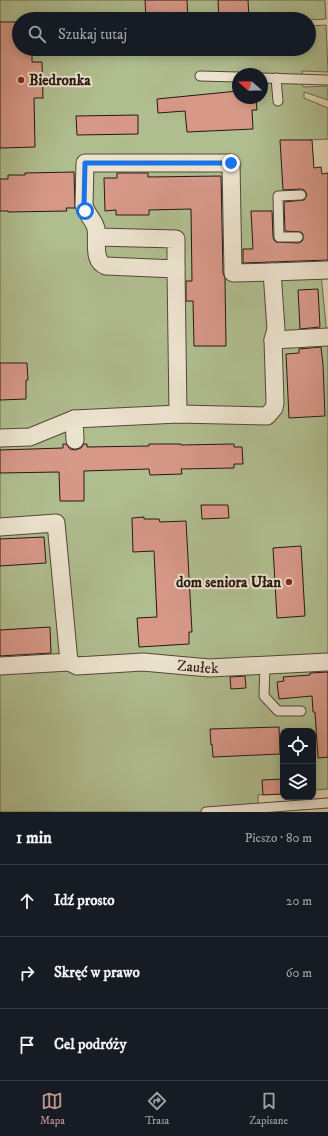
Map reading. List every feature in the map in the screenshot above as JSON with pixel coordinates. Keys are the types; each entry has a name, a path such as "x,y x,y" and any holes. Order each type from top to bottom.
{"street":[{"path":"176,269 106,266 101,264 97,259 96,226 85,211 84,205 85,163 231,163 233,273 328,270"},
{"path":"97,237 176,239 178,414"},
{"path":"0,438 30,437 74,419 178,414 267,416 274,408 273,340 276,329 272,272"},
{"path":"273,340 328,337"},
{"path":"74,419 76,440"},
{"path":"0,527 56,523 69,662"},
{"name":"Zaułek","path":"0,666 69,662 77,666 143,662 209,668 328,662"}],"lane":[{"path":"200,76 232,77"},
{"path":"268,78 328,80"},
{"path":"276,78 278,101"},
{"path":"298,236 279,237 278,196 301,195"},
{"path":"265,665 264,696 278,711 301,711"},
{"path":"206,812 328,802"}],"green space":[{"path":"0,0 325,0 326,19 316,20 316,12 12,12 12,56 316,56 316,26 326,25 328,72 302,71 303,87 328,86 328,100 304,92 304,98 328,108 328,139 308,140 328,346 328,789 316,790 316,728 280,728 280,793 258,795 258,812 0,812"}],"building":[{"path":"145,0 187,0 188,12 146,12"},
{"path":"218,0 248,0 249,12 219,12"},
{"name":"Biedronka","path":"0,22 12,22 12,56 32,56 32,62 42,62 43,98 34,98 35,147 0,148"},
{"path":"232,92 232,104 256,104 257,110 252,110 253,129 187,132 185,111 158,113 157,99"},
{"path":"138,115 138,134 77,135 76,116"},
{"path":"280,140 312,140 314,168 321,167 322,174 328,173 328,260 243,263 243,249 253,249 251,211 272,211 273,237 276,242 298,243 303,240 303,234 301,232 285,231 284,202 304,200 307,194 301,189 283,190"},
{"path":"74,172 75,208 66,208 67,211 0,211 0,179 8,179 8,175 25,175 25,173"},
{"path":"117,173 148,173 148,177 221,176 226,346 194,346 193,301 186,301 186,281 192,281 191,209 149,210 149,215 116,215 116,210 105,211 104,178 117,178"},
{"path":"318,289 320,327 300,329 298,290"},
{"path":"321,347 325,416 289,418 286,354 299,353 299,349"},
{"path":"0,363 27,363 28,380 26,380 26,399 0,400"},
{"path":"63,444 66,444 70,449 75,450 81,448 84,444 87,444 87,447 149,446 149,444 234,444 234,447 242,447 243,464 234,464 234,468 181,469 182,474 150,475 149,469 84,471 84,501 60,501 59,472 0,473 0,450 63,448"},
{"path":"201,505 228,505 229,518 202,519"},
{"path":"144,517 144,519 159,519 160,522 186,521 192,632 189,632 189,644 139,647 137,618 157,617 154,551 133,552 132,518"},
{"path":"44,537 46,563 0,566 0,539"},
{"name":"dom seniora Ułan","path":"301,546 305,616 277,618 273,548"},
{"path":"50,627 51,653 0,656 0,630"},
{"path":"328,672 328,757 318,758 315,712 313,712 312,696 279,699 277,682 284,681 283,677"},
{"path":"245,676 246,688 231,689 230,677"},
{"path":"279,727 280,754 213,757 210,729"},
{"path":"280,779 280,794 263,795 262,780"}],"place":[{"name":"Biedronka","path":"21,80"},
{"name":"dom seniora Ułan","path":"289,582"}],"route":[{"path":"85,211 85,163 231,163"}]}
